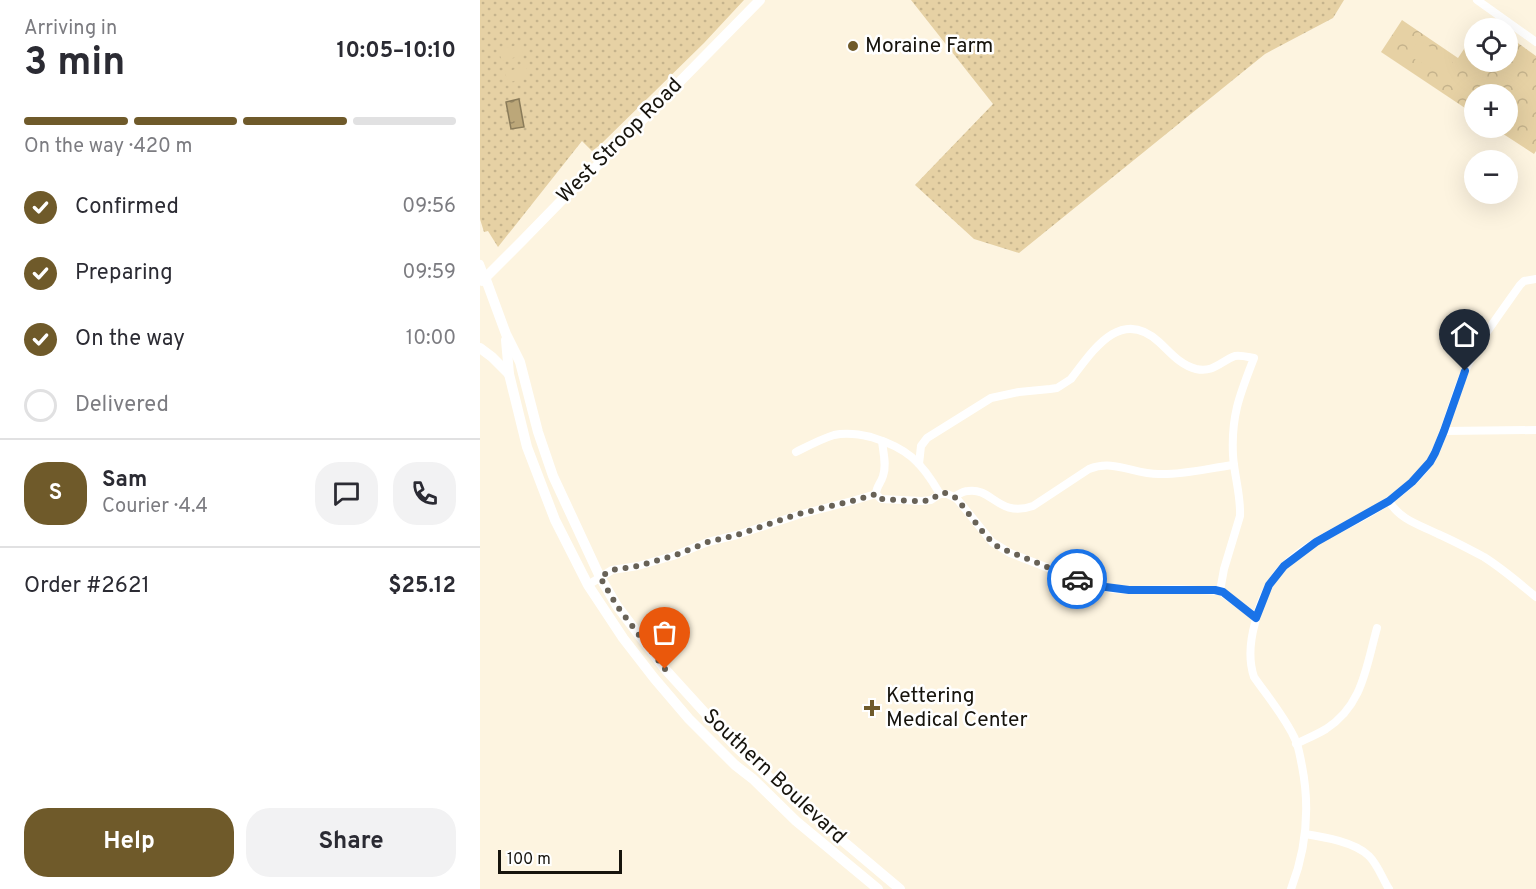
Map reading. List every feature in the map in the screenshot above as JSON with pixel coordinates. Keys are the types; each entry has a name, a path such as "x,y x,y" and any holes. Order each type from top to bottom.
{"street":[{"name":"West Stroop Road","path":"482,280 760,0"},
{"path":"1477,0 1536,42"},
{"name":"Southern Boulevard","path":"480,264 482,280 520,362 538,432 553,476 600,577 617,606 665,669 736,747 793,799 900,889"},
{"path":"1291,889 1305,834 1303,769 1296,744 1251,669 1250,650 1256,618 1269,585 1293,558 1335,530 1389,501 1412,482 1430,462 1444,431 1465,371 1476,350 1520,285 1524,281 1536,279"},
{"path":"919,464 921,446 927,438 991,398 1050,389 1064,384 1071,379 1101,341 1117,332 1138,331 1149,335 1179,361 1192,368 1217,367 1239,356 1254,358 1240,394 1233,421 1234,465 1241,507 1220,591"},
{"name":"Southern Boulevard","path":"506,334 509,374 528,447 555,520 588,585 623,638 689,719 735,765 753,779 796,821 878,889"},
{"path":"480,348 509,374"},
{"path":"1444,431 1536,430"},
{"path":"796,452 834,435 860,434 902,449 932,478 940,494"},
{"path":"882,441 885,467 876,489 876,494 881,499 922,501 931,500 940,494 947,494 958,500 986,536 998,547 1084,582 1112,589 1220,591 1256,618"},
{"path":"954,497 965,491 977,491 1008,508 1025,508 1033,506 1096,466 1112,465 1144,473 1165,474 1234,465"},
{"path":"588,585 612,570 638,566 673,556 708,542 737,535 798,514 876,494"},
{"path":"1389,501 1399,514 1482,556 1536,597"},
{"path":"1296,744 1327,728 1348,709 1355,699 1365,678 1377,628"},
{"path":"1305,834 1358,848 1373,861 1389,889"}],"green space":[{"path":"480,0 744,0 704,43 600,145 592,151 582,141 498,247 488,231 484,232 480,219"},
{"path":"911,0 1344,0 1333,18 1265,54 1019,253 974,239 915,185 993,104"},
{"path":"1402,20 1458,58 1464,49 1464,72 1518,72 1518,43 1536,56 1536,151 1534,154 1509,138 1518,138 1518,84 1464,84 1464,107 1381,52"},
{"path":"1418,40 1454,60 1445,76 1409,56"},
{"path":"521,44 523,55 502,61 498,50"},
{"path":"526,66 529,76 508,83 505,72"}],"water":[{"path":"519,99 524,127 511,129 506,102"}],"way so far":[{"path":"665,669 617,606 600,577 612,570 638,566 673,556 708,542 737,535 798,514 876,494 881,499 922,501 931,500 943,493 947,494 958,500 986,536 998,547 1077,579"}],"place":[{"name":"Moraine Farm","path":"853,46"},
{"name":"Kettering Medical Center","path":"872,708"}],"route":[{"path":"1077,579 1112,589 1215,590 1223,592 1256,618 1269,585 1284,566 1335,530 1389,501 1412,482 1430,462 1444,431 1465,371"}]}
